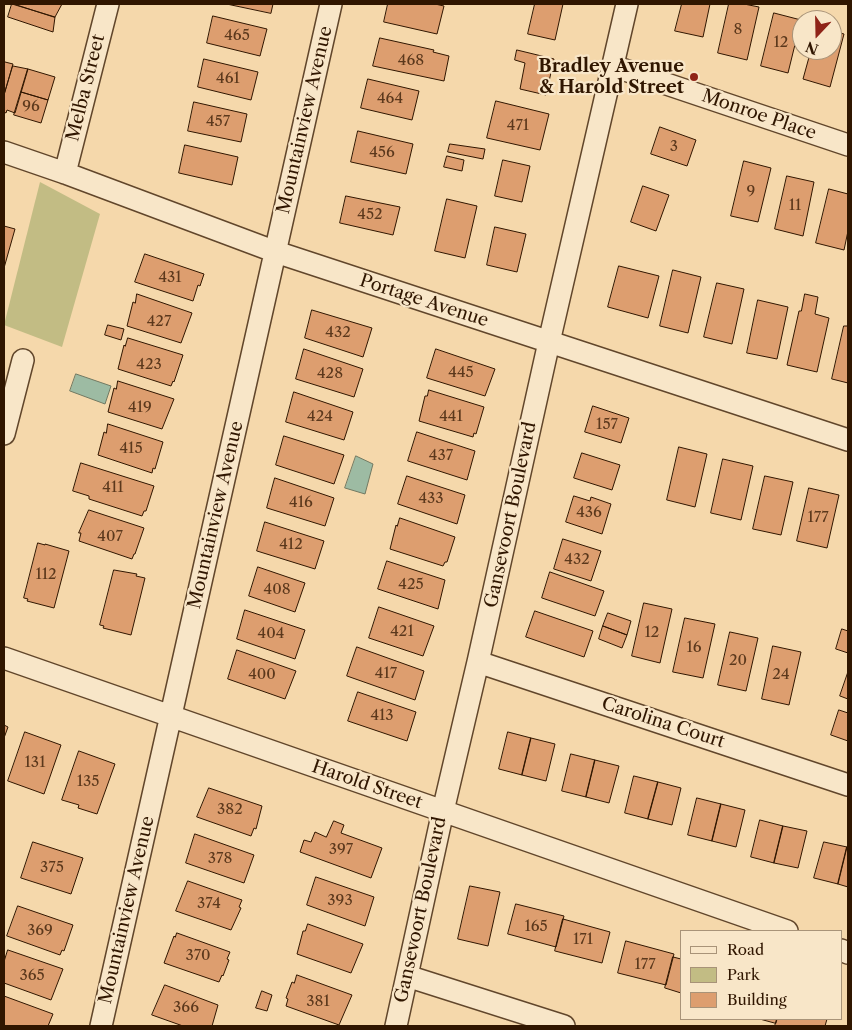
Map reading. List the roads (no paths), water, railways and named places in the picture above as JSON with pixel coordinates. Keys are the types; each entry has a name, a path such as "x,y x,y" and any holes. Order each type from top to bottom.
{"street":[{"name":"Melba Street","path":"65,173 108,4"},
{"name":"Mountainview Avenue","path":"101,1026 331,4"},
{"name":"Gansevoort Boulevard","path":"396,1026 549,342 627,4"},
{"name":"Monroe Place","path":"613,66 848,145"},
{"name":"Portage Avenue","path":"4,152 276,252 848,440"},
{"path":"4,434 23,360"},
{"name":"Harold Street","path":"4,658 784,930"},
{"name":"Carolina Court","path":"478,662 848,785"},
{"path":"407,976 564,1026"}],"place":[{"name":"Bradley Avenue & Harold Street","path":"694,77"}]}
